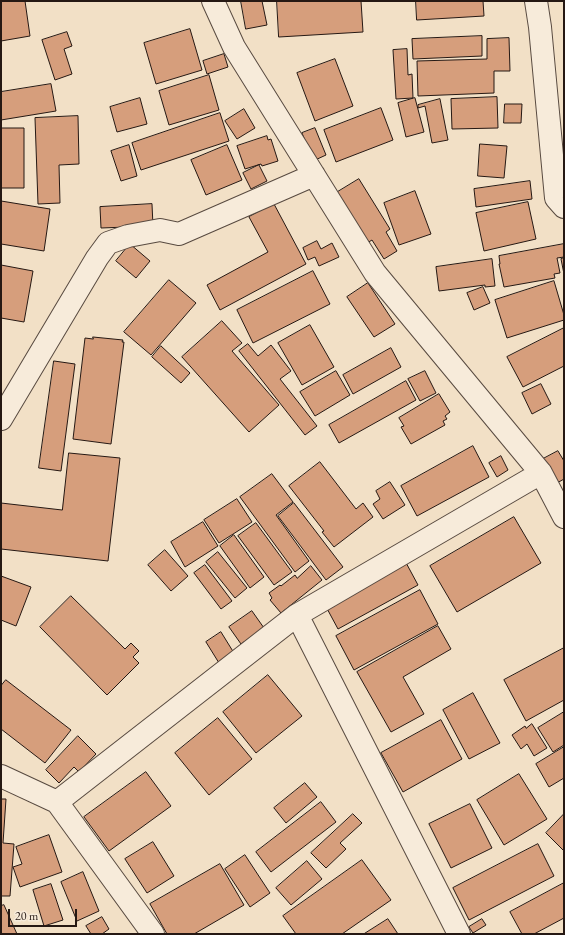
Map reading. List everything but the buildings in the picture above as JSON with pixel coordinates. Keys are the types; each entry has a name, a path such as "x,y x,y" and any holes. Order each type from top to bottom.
{"street":[{"path":"213,1 234,47 375,273 541,473 564,517"},
{"path":"536,1 540,27 556,198 564,208"},
{"path":"1,419 97,258 108,243 128,236 160,230 179,234 314,175"},
{"path":"57,802 297,615 541,473"},
{"path":"297,615 459,934"},
{"path":"1,776 57,802 153,934"}]}
